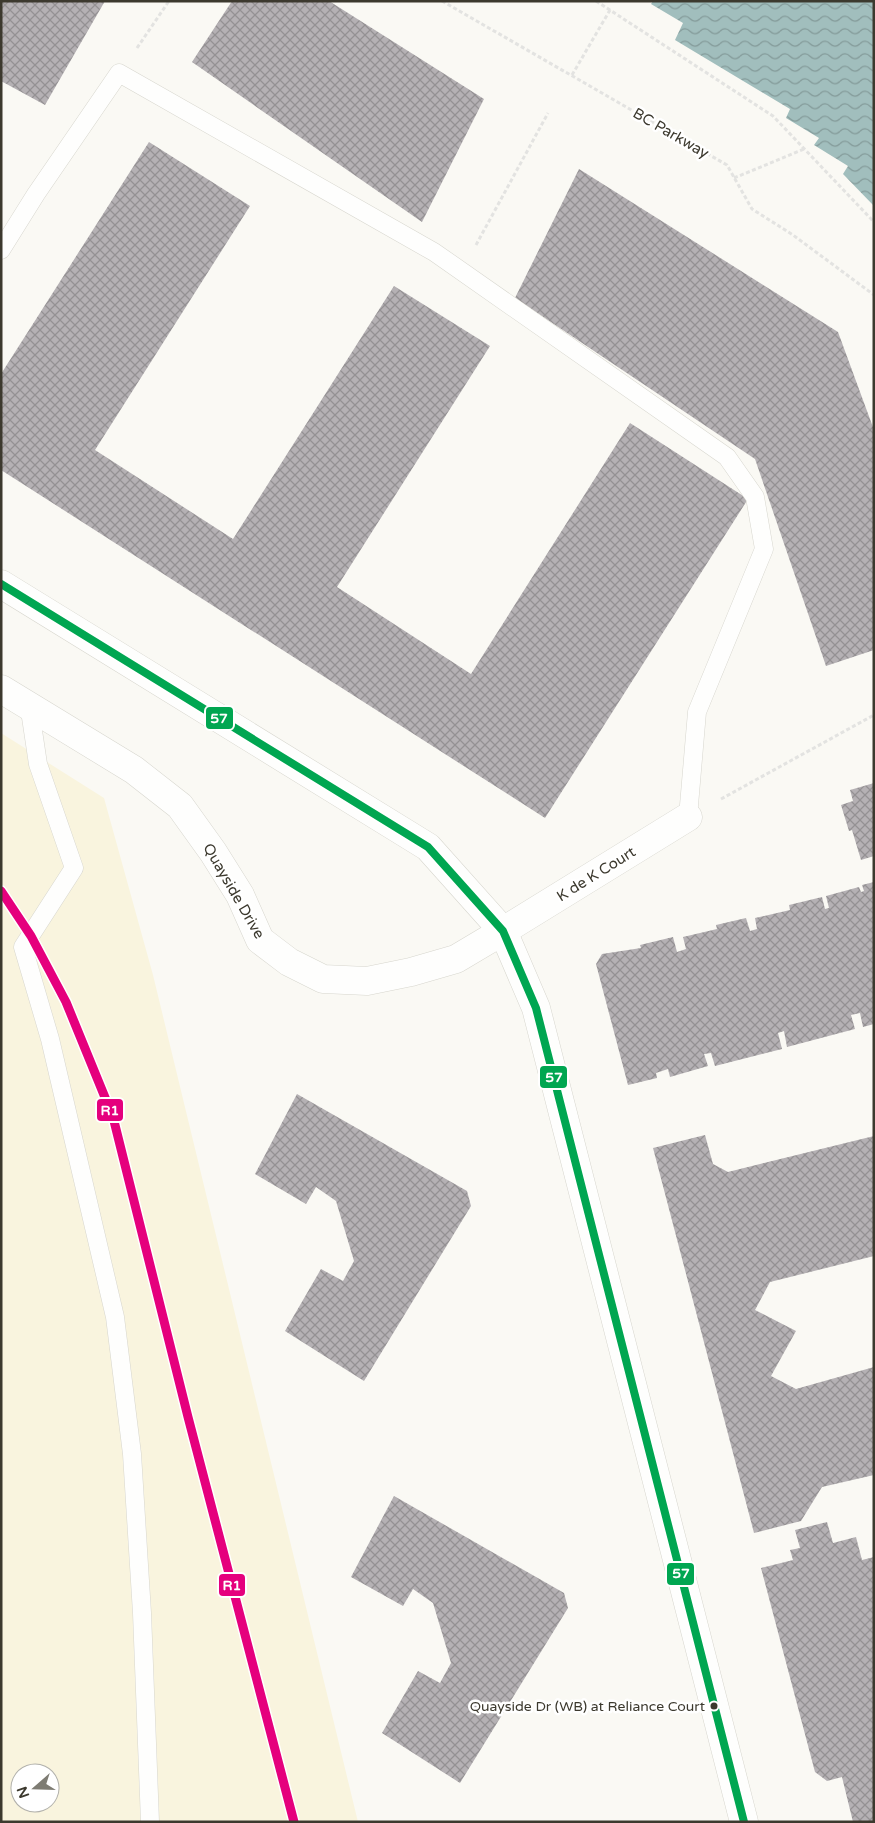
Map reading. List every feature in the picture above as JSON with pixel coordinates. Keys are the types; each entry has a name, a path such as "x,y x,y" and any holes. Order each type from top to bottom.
{"street":[{"path":"1,584 428,847 504,931 536,1008 744,1822"},
{"name":"Quayside Drive","path":"1,689 29,704 134,770 180,806 240,895 260,940 288,962 323,979 367,981 411,972 456,959 504,931"},
{"name":"K de K Court","path":"504,931 688,817"}],"lane":[{"path":"1,250 57,161 119,73 434,252 727,457 755,497 764,550 696,712 688,817"},
{"path":"29,704 38,764 74,868 23,948 50,1039 115,1317 132,1454 142,1613 150,1822"}],"path":[{"path":"119,73 169,1"},
{"name":"BC Parkway","path":"442,1 727,166 752,209 793,235 874,295"},
{"path":"596,1 773,116 874,222"},
{"path":"572,75 610,10"},
{"path":"462,272 548,114"},
{"path":"734,178 804,149"},
{"path":"688,817 874,716"}],"shaded area":[{"path":"1,733 104,798 153,975 358,1822 1,1822"}],"water":[{"path":"653,1 874,1 874,206 843,174 848,166 814,145 819,138 786,118 790,109 675,40 683,23 651,4"}],"building":[{"path":"1,1 105,1 45,105 1,81"},
{"path":"232,1 329,1 484,99 422,222 192,62"},
{"path":"149,142 250,206 95,450 233,539 394,286 490,346 337,587 471,674 630,423 748,499 545,818 1,470 1,374"},
{"path":"579,169 838,332 874,430 874,650 826,666 755,459 515,298"},
{"path":"874,783 874,856 861,860 852,830 849,831 841,805 853,801 850,790"},
{"path":"874,882 874,1024 863,1027 860,1013 851,1015 855,1029 787,1047 784,1031 778,1033 782,1049 715,1066 711,1053 704,1054 708,1066 670,1077 668,1069 656,1073 657,1078 628,1085 596,964 602,954 641,948 640,945 673,937 677,952 686,949 683,937 717,929 716,925 746,918 750,931 757,929 755,918 790,910 789,905 822,897 825,909 829,908 826,896 859,887 861,892 864,891 862,885"},
{"path":"297,1094 467,1191 471,1206 364,1381 285,1331 321,1269 343,1281 354,1261 336,1201 316,1187 306,1204 255,1174"},
{"path":"705,1135 713,1164 728,1172 874,1136 874,1256 770,1282 755,1310 796,1331 771,1376 796,1389 874,1367 874,1475 822,1487 801,1521 754,1533 653,1148"},
{"path":"394,1496 564,1593 568,1608 460,1783 382,1733 418,1671 440,1683 451,1663 433,1603 413,1589 403,1606 351,1577"},
{"path":"827,1522 833,1543 856,1537 862,1560 874,1557 874,1822 853,1822 842,1777 827,1781 815,1772 761,1568 793,1560 790,1550 800,1548 795,1530"}],"transit line":[{"name":"57","path":"1,584 428,847 503,931 536,1008 744,1822"},
{"name":"R1","path":"1,891 31,936 66,1002 113,1117 188,1417 294,1822"}],"place":[{"name":"Quayside Dr (WB) at Reliance Court","path":"714,1706"}]}
